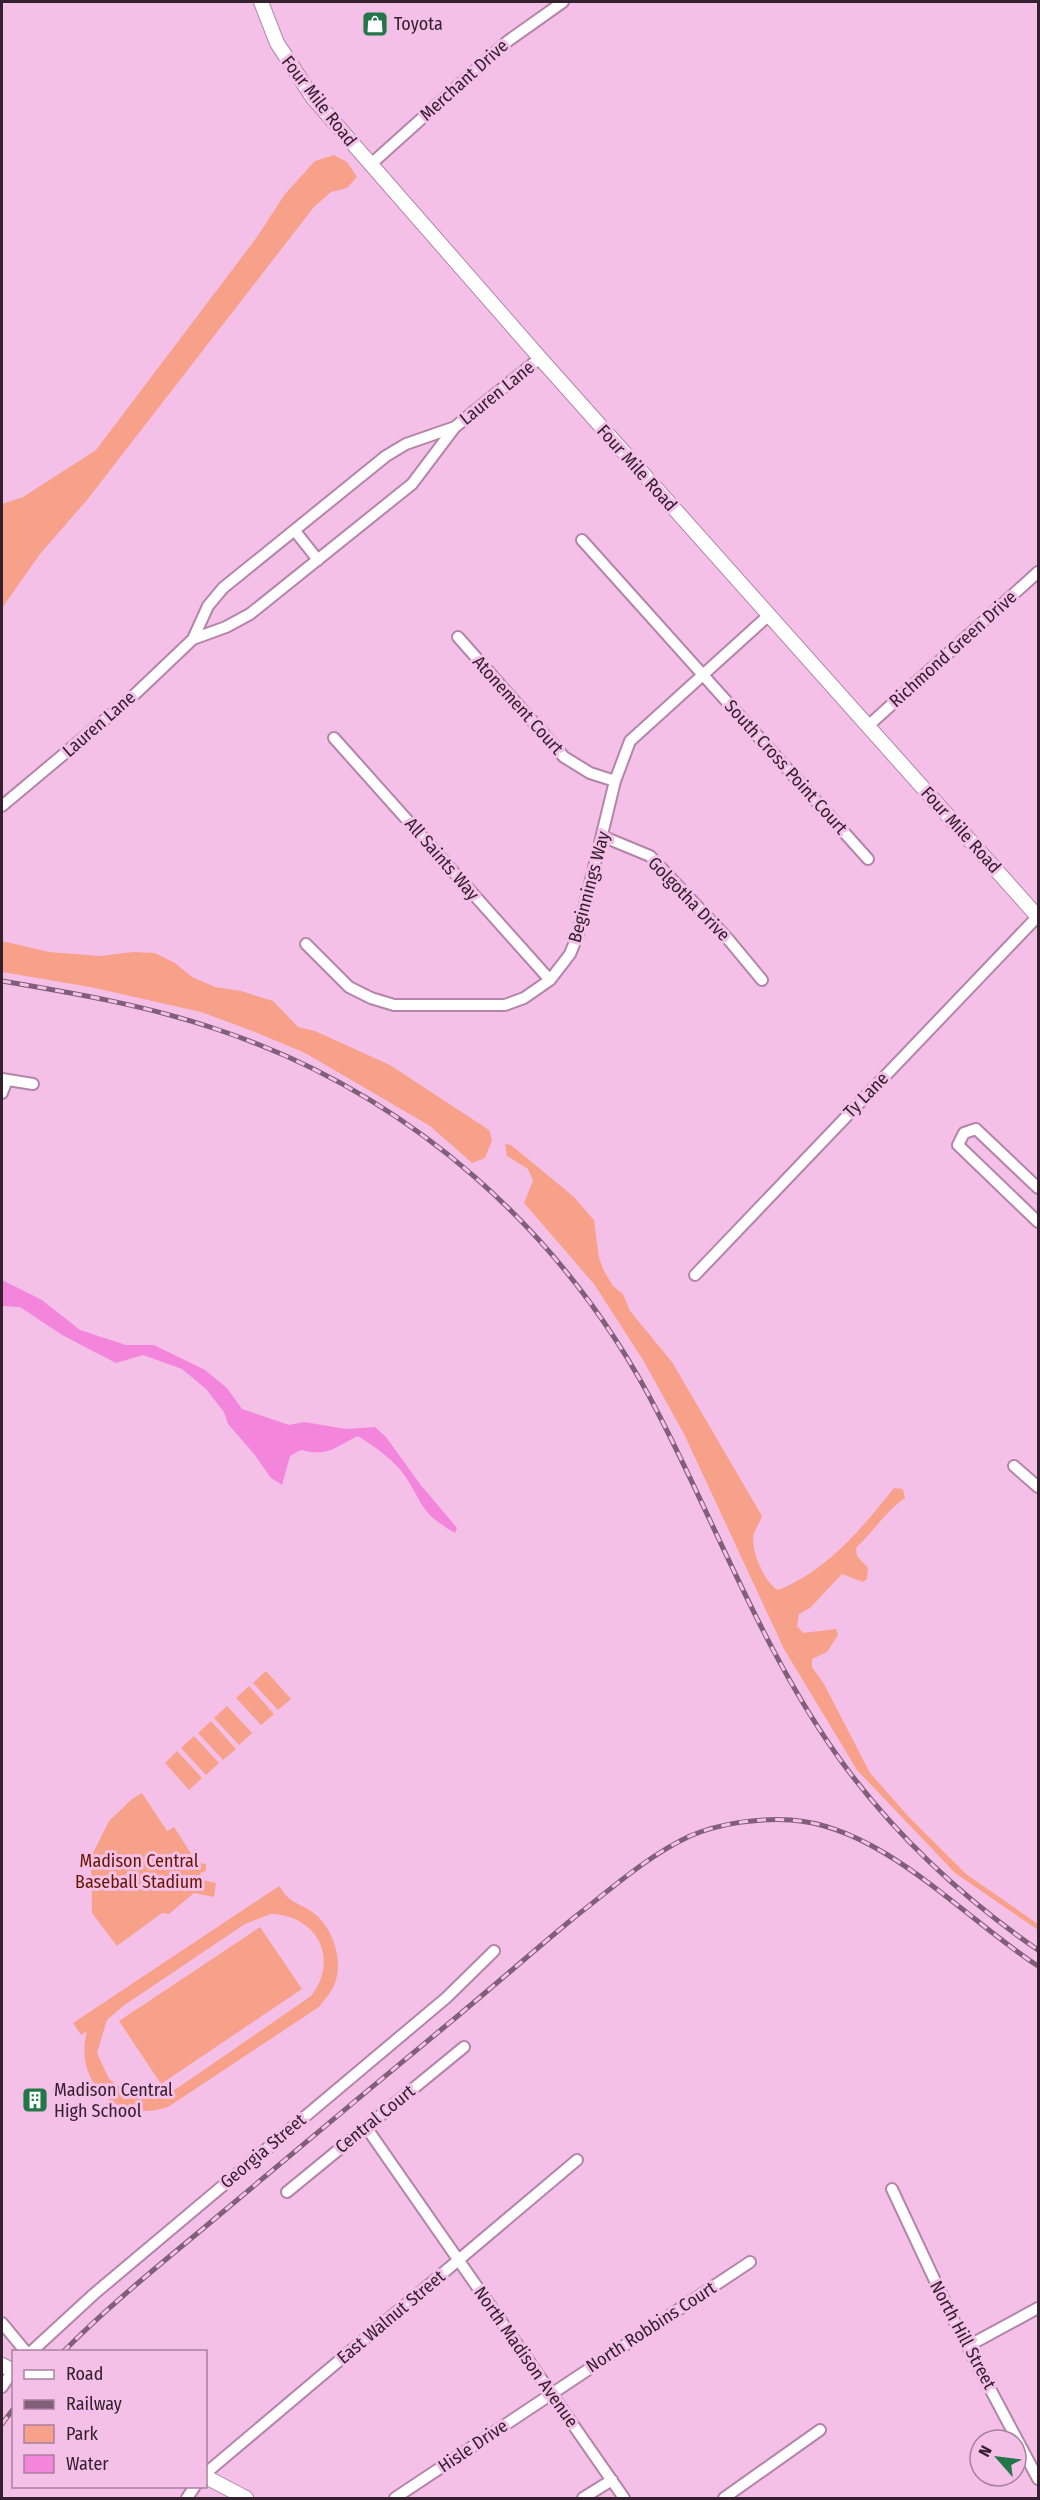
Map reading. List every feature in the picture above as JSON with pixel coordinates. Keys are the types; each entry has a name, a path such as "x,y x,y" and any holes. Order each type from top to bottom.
{"street":[{"name":"Four Mile Road","path":"261,2 277,43 293,71 370,165 1038,917"},
{"name":"Merchant Drive","path":"370,165 508,40 563,2"},
{"name":"Lauren Lane","path":"193,639 226,627 250,614 412,484 455,427 540,358"},
{"name":"Lauren Lane","path":"2,806 132,697 193,639 208,606 223,588 386,456 406,444 455,427"},
{"path":"295,531 318,560"},
{"name":"South Cross Point Court","path":"582,540 868,859"},
{"name":"Richmond Green Drive","path":"868,726 1038,572"},
{"name":"Beginnings Way","path":"306,944 349,987 394,1005 504,1005 524,998 550,980 566,961 577,937 604,837 615,782 630,741 769,615"},
{"name":"Atonement Court","path":"458,637 564,757 590,773 615,782"},
{"name":"All Saints Way","path":"334,738 550,980"},
{"name":"Golgotha Drive","path":"604,837 650,856 728,939 762,980"},
{"name":"Ty Lane","path":"694,1275 1038,917"},
{"path":"2,1094 4,1079 33,1084"},
{"path":"1038,1188 976,1129 964,1133 958,1145 1038,1222"},
{"path":"1014,1466 1038,1487"},
{"name":"Georgia Street","path":"30,2350 446,1998 494,1951"},
{"name":"Central Court","path":"287,2192 464,2047"},
{"name":"North Madison Avenue","path":"366,2127 624,2499"},
{"name":"East Walnut Street","path":"207,2474 577,2160"},
{"name":"North Hill Street","path":"892,2189 968,2346 1038,2478"},
{"name":"North Robbins Court","path":"551,2393 750,2262"},
{"path":"968,2346 1038,2308"},
{"path":"2,2323 26,2350"},
{"path":"2,2387 10,2369"},
{"name":"Hisle Drive","path":"395,2499 551,2393"},
{"path":"724,2499 820,2430"},
{"path":"207,2476 246,2499"},
{"path":"583,2499 612,2480"}],"green space":[{"path":"334,155 347,162 357,177 347,188 331,192 314,207 87,500 40,554 2,608 2,504 23,497 96,450 257,237 285,194 315,161"},
{"path":"2,941 49,952 100,956 133,952 155,953 175,963 192,977 215,987 241,991 273,1001 298,1027 315,1031 390,1065 489,1130 492,1140 485,1158 472,1163 430,1126 305,1053 255,1032 201,1012 90,987 2,972"},
{"path":"505,1144 511,1145 573,1196 594,1220 599,1258 604,1271 613,1286 623,1294 630,1311 672,1362 762,1516 753,1536 755,1553 761,1568 773,1586 778,1590 812,1572 857,1532 894,1488 903,1489 905,1498 891,1509 856,1548 857,1556 868,1568 867,1579 863,1582 842,1574 810,1608 799,1614 797,1626 803,1633 836,1629 838,1635 827,1652 812,1659 812,1667 824,1684 870,1773 908,1816 966,1874 1038,1924 1038,1930 955,1873 857,1770 784,1649 684,1434 643,1360 594,1284 524,1203 533,1181 528,1169 507,1156"},
{"path":"266,1671 291,1699 278,1710 253,1683"},
{"path":"249,1686 274,1714 261,1725 236,1698"},
{"path":"227,1706 252,1733 239,1745 214,1718"},
{"path":"211,1721 236,1749 223,1760 198,1733"},
{"path":"194,1736 219,1763 206,1775 181,1748"},
{"path":"177,1751 202,1778 189,1790 165,1763"},
{"name":"Madison Central Baseball Stadium","path":"142,1793 167,1831 174,1827 197,1863 206,1864 206,1871 200,1873 203,1880 216,1883 214,1897 194,1893 169,1914 162,1913 117,1946 92,1913 91,1857 109,1821 132,1799"},
{"path":"279,1886 290,1899 311,1911 325,1925 337,1953 335,1983 319,2007 168,2107 149,2111 132,2110 116,2104 103,2095 93,2082 87,2067 84,2050 87,2031 81,2035 73,2023","holes":["271,1914 287,1916 301,1922 312,1931 323,1954 323,1968 319,1982 311,1996 176,2089 162,2096 146,2098 131,2096 109,2079 97,2053 107,2020 123,2006 245,1924"]},
{"path":"260,1927 302,1989 161,2084 119,2021"}],"water":[{"path":"2,1280 42,1300 80,1330 126,1345 154,1345 205,1370 227,1388 242,1409 289,1425 304,1422 346,1429 375,1427 386,1437 420,1484 457,1528 455,1533 430,1515 397,1466 358,1436 325,1452 301,1450 290,1456 282,1485 271,1478 228,1424 224,1412 206,1389 182,1369 143,1355 116,1363 62,1335 20,1307 2,1306"}],"railway":[{"path":"2,981 135,1006 213,1028 285,1055 352,1090 416,1130 475,1177 529,1229 578,1286 621,1348 659,1415 767,1638 816,1724 844,1765 887,1818 933,1866 984,1910 1038,1950"},
{"path":"65,2350 139,2282 576,1916 645,1862 702,1831 753,1821 791,1820 825,1826 858,1839 890,1856 921,1877 1038,1966"},
{"path":"2,2424 12,2411"}],"place":[{"name":"Toyota","path":"375,24"},
{"name":"Madison Central High School","path":"35,2100"}]}
